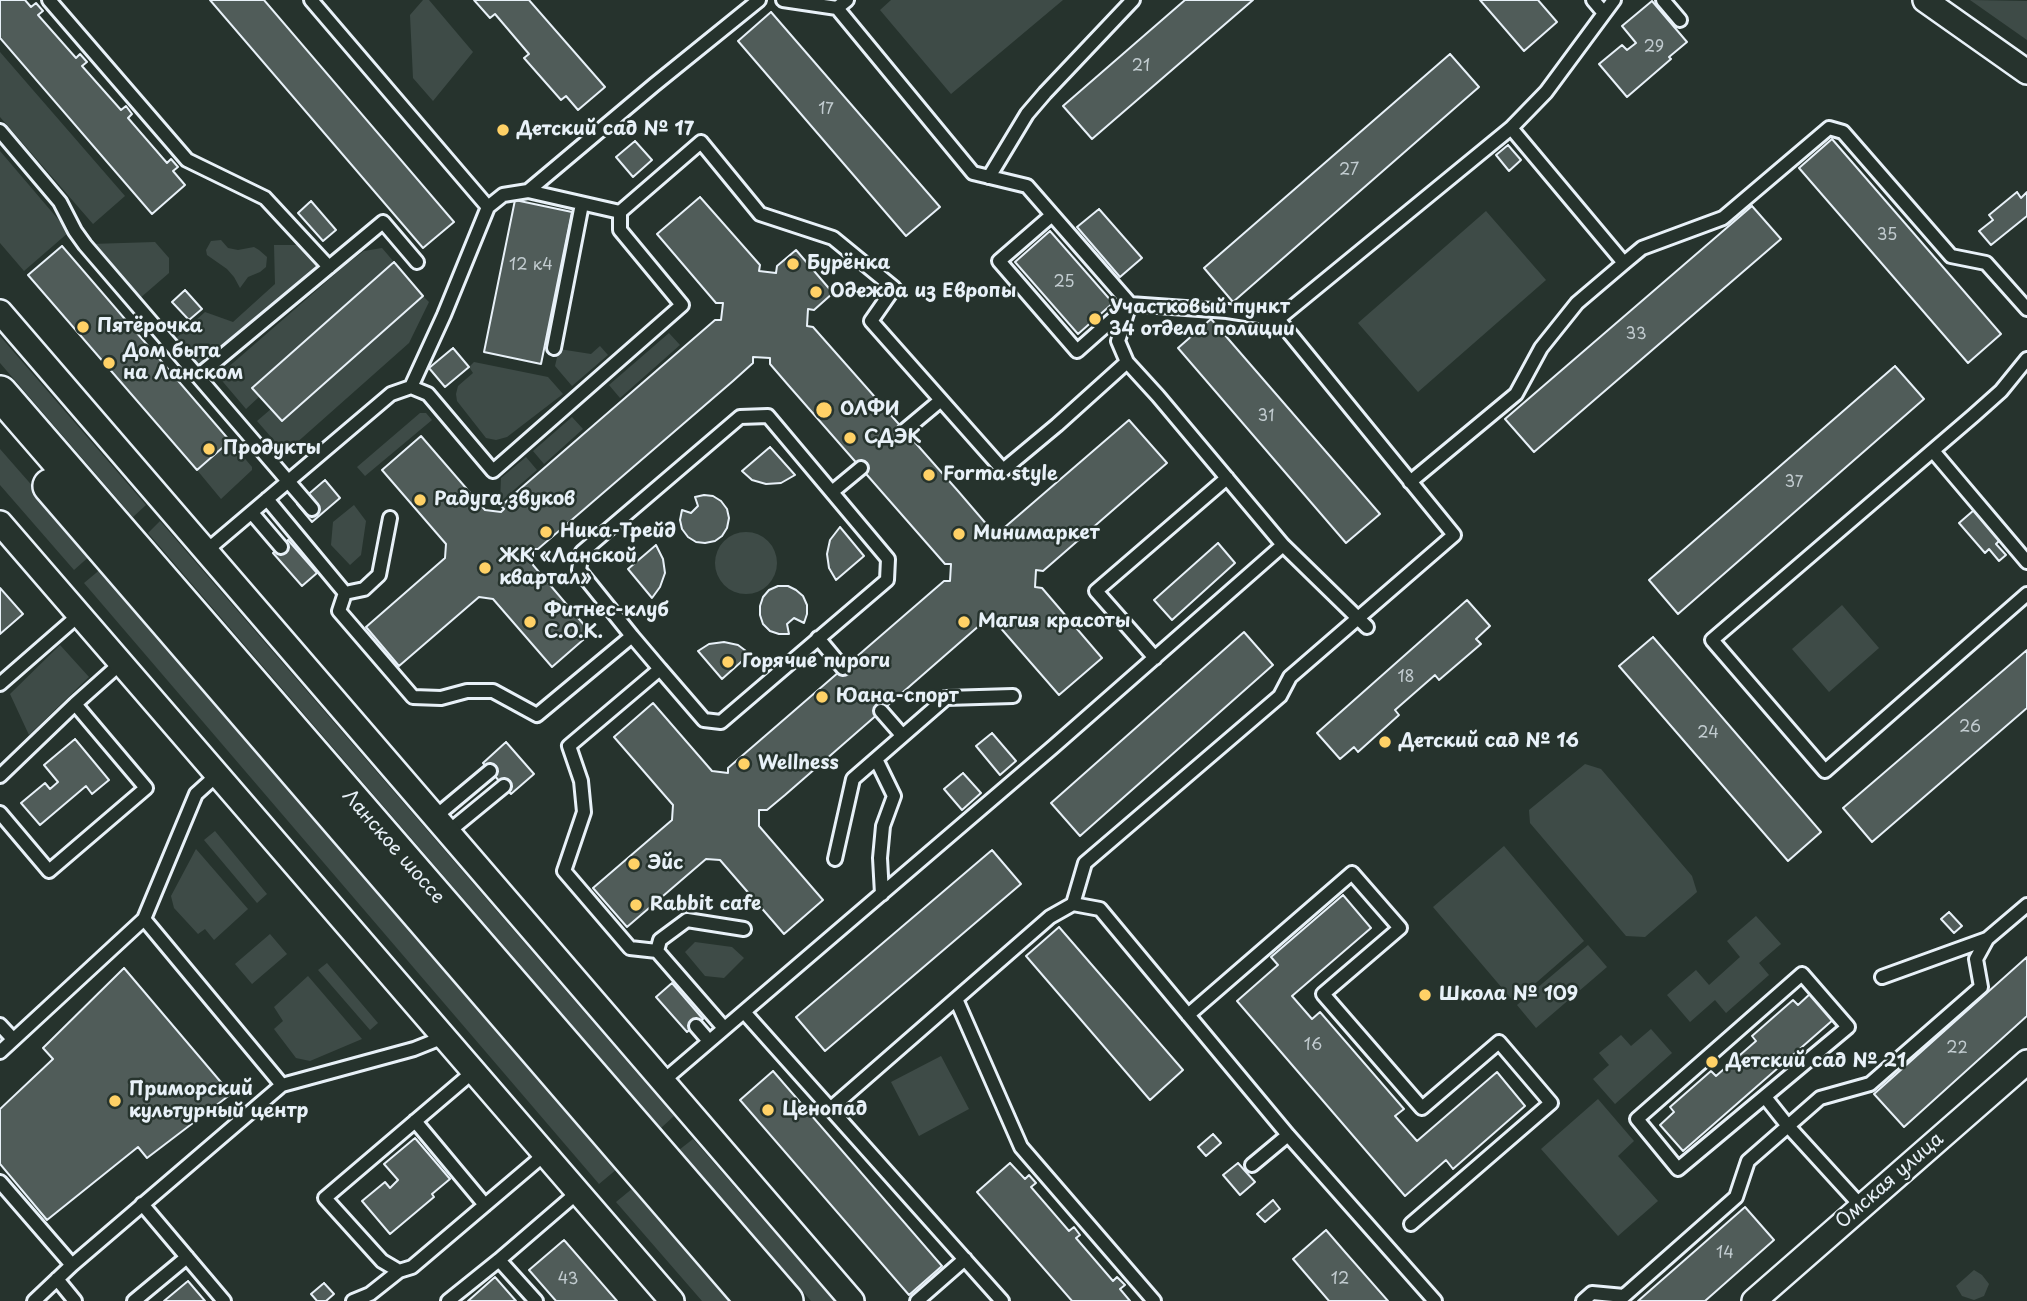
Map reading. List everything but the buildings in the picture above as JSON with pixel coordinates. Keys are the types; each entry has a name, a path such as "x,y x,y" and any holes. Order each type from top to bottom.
{"main road":[{"name":"Ланское шоссе","path":"0,393 786,1301"},
{"name":"Ланское шоссе","path":"0,428 753,1301"}],"street":[{"path":"1925,0 2027,72"},
{"path":"0,312 852,1301"},
{"path":"0,523 672,1301"},
{"name":"Омская улица","path":"1754,1301 2027,1062"}],"lane":[{"path":"49,0 187,160 265,198 329,267"},
{"path":"311,0 488,207"},
{"path":"528,191 758,0"},
{"path":"783,0 842,4 972,173 1027,187 1130,304 1227,311 1278,319 1454,534 1363,622 1290,677 1280,696 1085,863 1073,904"},
{"path":"989,177 1027,114 1133,0"},
{"path":"1593,0 1604,13"},
{"path":"1278,319 1511,128 1546,92 1614,0"},
{"path":"1663,0 1680,20"},
{"path":"1511,128 1625,262"},
{"path":"1410,482 1516,394 1541,348 1577,303 1625,262 1642,248 1723,218 1829,128 1843,132 1951,256 1986,263 2027,309"},
{"path":"0,131 60,202 85,245 312,509"},
{"path":"206,551 391,394 411,387 428,394 493,471 682,305 620,230 620,212 701,142 760,214 833,238 894,288 871,321 1003,470 1058,425 1127,362"},
{"path":"411,387 488,207 503,195 528,191 620,212"},
{"path":"554,348 582,204"},
{"path":"1052,215 999,261 1077,351 1130,304"},
{"path":"198,376 383,222 416,262"},
{"path":"1130,304 1118,341 1127,362 1283,545 1363,622"},
{"path":"2027,359 2001,391 1712,640 1825,771 2027,594"},
{"path":"904,431 941,400"},
{"path":"768,416 888,559 887,580 721,722 705,720 632,636 579,570 582,552 740,417 768,416"},
{"path":"1933,451 2027,562"},
{"path":"832,492 861,468"},
{"path":"1154,658 1096,591 1227,478"},
{"path":"267,499 345,593"},
{"path":"252,513 281,547"},
{"path":"345,593 364,589 379,575 390,518"},
{"path":"663,1081 882,894 1013,773 1154,658 1283,545"},
{"path":"345,593 339,611 413,697 441,698 467,691 493,691 537,715 632,636"},
{"path":"0,683 79,615"},
{"path":"818,638 843,668"},
{"path":"0,776 121,663"},
{"path":"660,669 569,746 581,781 584,812 564,872 630,948 657,951 724,1028"},
{"path":"835,859 853,779 946,698 1013,696"},
{"path":"0,814 49,871 146,788 75,704"},
{"path":"881,711 902,736"},
{"path":"876,759 894,796 883,826 880,858 882,894"},
{"path":"441,825 491,771"},
{"path":"0,1052 144,919 196,794 218,775"},
{"path":"441,825 504,786"},
{"path":"1188,1015 1352,873 1400,928 1323,994 1422,1108 1499,1042 1551,1103 1411,1224"},
{"path":"830,1109 1050,917 1073,904 1100,909 1288,1135 1435,1301"},
{"path":"1882,977 1987,939 2027,905"},
{"path":"144,919 282,1085"},
{"path":"657,951 660,940 687,920 744,929"},
{"path":"1583,1301 1592,1293 1623,1296 1736,1197 1748,1161 1820,1098 1870,1084 1981,987 1976,959 1987,939"},
{"path":"1802,974 1848,1027 1765,1097 1678,1169 1637,1119 1802,974"},
{"path":"956,999 1021,1147 1154,1301"},
{"path":"744,1012 1002,1301"},
{"path":"0,1025 13,1039"},
{"path":"695,1026 709,1041"},
{"path":"34,1301 72,1265 282,1085 414,1049 444,1037"},
{"path":"399,1271 382,1261 325,1198 474,1071"},
{"path":"1765,1097 1861,1206"},
{"path":"415,1121 485,1205"},
{"path":"1252,1165 1288,1135"},
{"path":"353,1301 370,1294 399,1271 412,1267 545,1154"},
{"path":"0,1182 72,1265"},
{"path":"448,1301 578,1192"},
{"path":"142,1205 224,1301"},
{"path":"134,1301 187,1257"},
{"path":"917,1301 965,1259"},
{"path":"499,1260 536,1301"},
{"path":"57,1279 75,1301"}],"shaded area":[{"path":"423,0 429,0 473,52 433,101 413,78 410,15"},
{"path":"891,0 1063,0 951,94 880,10"},
{"path":"1970,0 2027,1 2027,40"},
{"path":"0,52 125,196 93,224 0,117"},
{"path":"0,151 69,232 24,271 0,243"},
{"path":"1486,211 1546,280 1418,392 1358,323"},
{"path":"221,240 228,248 238,250 254,247 259,250 267,257 266,267 248,277 240,288 227,269 207,255 206,250 211,241"},
{"path":"155,242 169,258 169,273 139,299 91,244"},
{"path":"274,245 301,245 321,269 200,369 175,339 205,312 233,322 275,284"},
{"path":"382,248 394,262 252,387 260,396 246,409 218,376 348,263 364,251"},
{"path":"423,296 429,302 409,343 285,453 257,421 271,409 282,421"},
{"path":"669,333 680,345 620,398 609,385"},
{"path":"0,336 146,505 133,517 0,363"},
{"path":"600,346 608,355 572,386 555,366 559,349 591,354"},
{"path":"474,362 548,377 563,394 507,437 496,440 486,438 457,401 458,386 473,373 469,367"},
{"path":"420,413 426,413 432,420 365,476 357,467"},
{"path":"572,417 583,429 544,464 533,451"},
{"path":"230,441 252,470 221,499 197,470"},
{"path":"0,449 92,554 74,570 0,485"},
{"path":"526,457 537,470 500,502 501,478"},
{"path":"354,505 366,521 361,555 350,565 331,545 333,522"},
{"path":"160,521 674,1116 661,1128 148,533"},
{"path":"746,532 768,541 777,563 768,585 746,594 724,585 715,563 724,541"},
{"path":"102,568 617,1169 599,1184 84,583"},
{"path":"1842,605 1879,648 1829,692 1792,649"},
{"path":"60,645 89,677 29,735 10,694"},
{"path":"1585,764 1601,769 1692,876 1697,892 1645,937 1626,936 1530,823 1529,810"},
{"path":"215,831 267,894 257,903 204,840"},
{"path":"1504,846 1584,941 1514,1002 1433,907"},
{"path":"196,849 248,909 214,940 205,929 198,934 174,908 171,896"},
{"path":"1756,916 1781,944 1759,963 1769,975 1726,1013 1715,1000 1690,1022 1667,995 1696,970 1709,985 1740,957 1727,941"},
{"path":"270,934 287,954 252,984 235,964"},
{"path":"695,942 732,947 744,958 724,978 705,976 685,952"},
{"path":"1588,945 1607,967 1536,1028 1517,1005"},
{"path":"327,963 378,1023 370,1030 318,970"},
{"path":"308,976 362,1039 310,1061 296,1058 274,1029 283,1021 274,1007"},
{"path":"1651,1029 1672,1053 1615,1104 1593,1079 1609,1065 1599,1053 1621,1035 1631,1046"},
{"path":"941,1056 969,1109 919,1136 891,1082"},
{"path":"1598,1099 1634,1141 1618,1156 1658,1201 1618,1236 1541,1149"},
{"path":"693,1139 834,1301 811,1301 679,1150"},
{"path":"633,1188 733,1301 702,1301 616,1202"},
{"path":"1974,1270 1989,1284 1984,1296 1974,1300 1962,1296 1956,1286"}],"place":[{"name":"Детский сад № 17","path":"503,130"},
{"name":"Бурёнка","path":"793,264"},
{"name":"Одежда из Европы","path":"816,292"},
{"name":"Участковый пункт 34 отдела полиции","path":"1095,319"},
{"name":"Пятёрочка","path":"83,327"},
{"name":"Дом быта на Ланском","path":"109,363"},
{"name":"ОЛФИ","path":"824,410"},
{"name":"СДЭК","path":"850,438"},
{"name":"Продукты","path":"209,449"},
{"name":"Forma style","path":"929,475"},
{"name":"Радуга звуков","path":"420,500"},
{"name":"Ника-Трейд","path":"546,532"},
{"name":"Минимаркет","path":"959,534"},
{"name":"ЖК «Ланской квартал»","path":"485,568"},
{"name":"Фитнес-клуб С.О.К.","path":"530,622"},
{"name":"Магия красоты","path":"964,622"},
{"name":"Горячие пироги","path":"728,662"},
{"name":"Юана-спорт","path":"822,697"},
{"name":"Детский сад № 16","path":"1385,742"},
{"name":"Wellness","path":"744,764"},
{"name":"Эйс","path":"634,864"},
{"name":"Rabbit cafe","path":"636,905"},
{"name":"Школа № 109","path":"1425,995"},
{"name":"Детский сад № 21","path":"1712,1062"},
{"name":"Приморский культурный центр","path":"115,1101"},
{"name":"Ценопад","path":"768,1110"}]}
